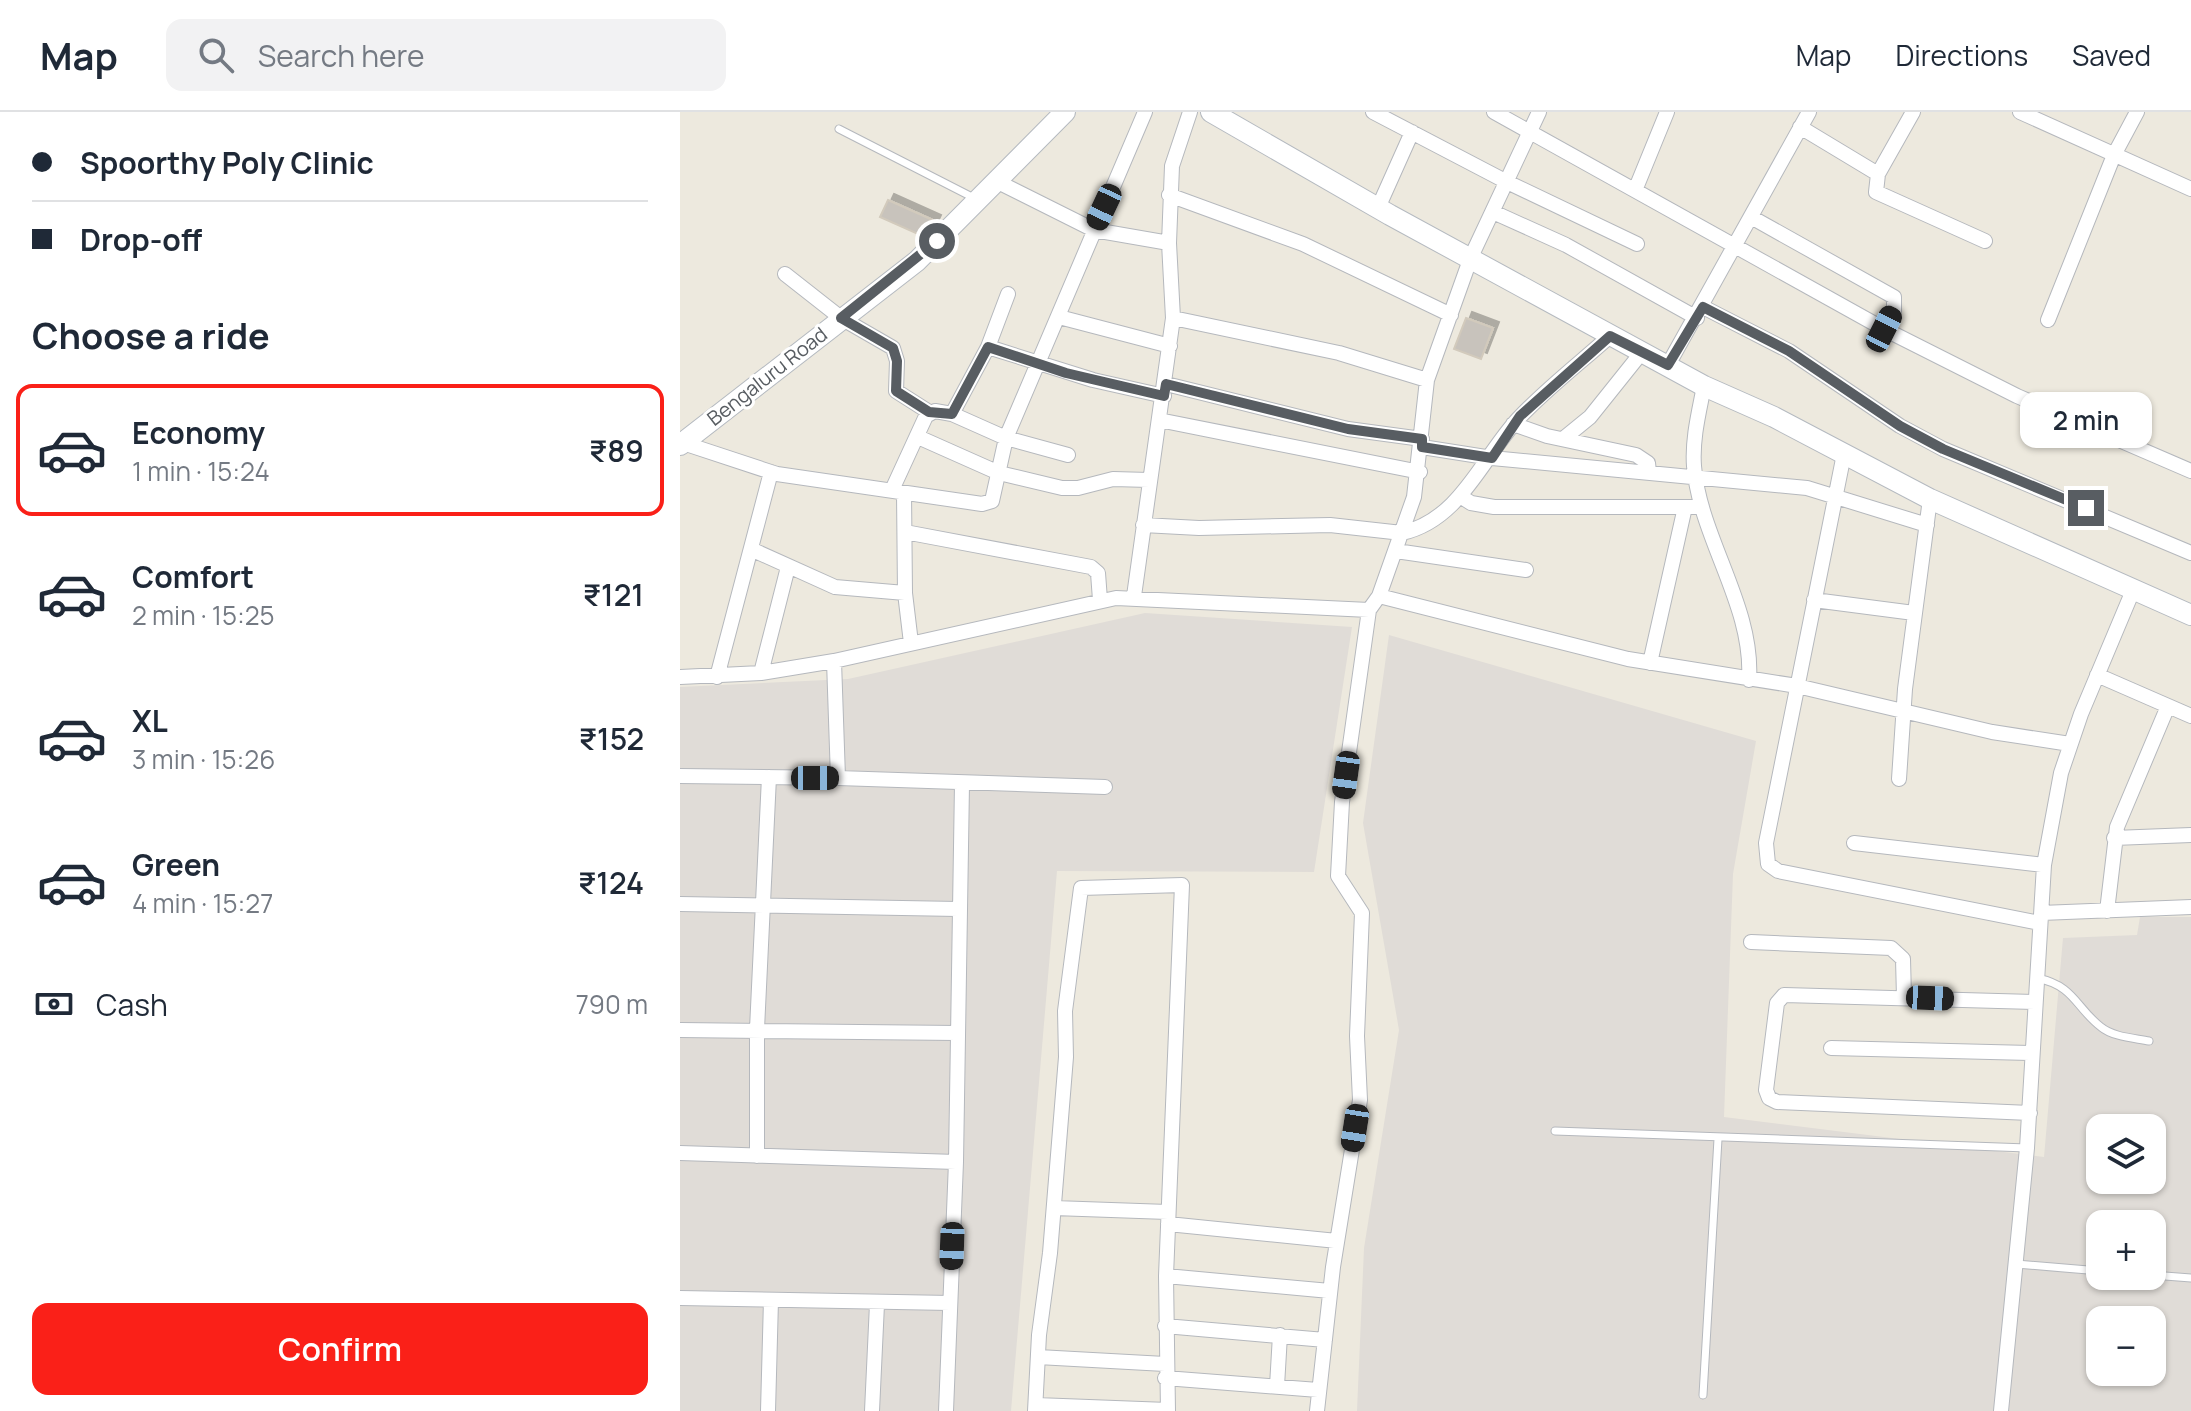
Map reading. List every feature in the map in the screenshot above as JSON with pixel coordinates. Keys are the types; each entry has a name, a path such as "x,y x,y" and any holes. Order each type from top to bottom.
{"street":[{"name":"Bengaluru Road","path":"681,444 917,261 1065,112"},
{"path":"681,444 771,472 988,504 995,497 1006,438 1145,112"},
{"path":"1134,596 1173,318 1169,243 1172,166 1190,112"},
{"path":"1211,112 1240,120 1378,208 1704,386 1930,499 2134,588 2189,608"},
{"path":"1373,112 1507,182 1637,244"},
{"path":"1494,112 1532,130 1734,248 1884,329 2017,396 2191,471"},
{"path":"1317,1411 1330,1291 1360,1100 1357,1036 1362,913 1338,876 1342,802 1369,610 1379,596 1396,551 1420,472 1427,380 1471,257 1539,112"},
{"path":"1636,188 1667,112"},
{"path":"1668,365 1809,112"},
{"path":"1913,112 1878,174 1875,187 1882,197 1985,241"},
{"path":"2020,112 2036,116 2191,189"},
{"path":"2048,320 2114,155 2137,112"},
{"path":"1800,127 1878,174"},
{"path":"1378,208 1412,132"},
{"path":"998,182 1094,230 1169,243"},
{"path":"1169,195 1303,244 1451,315"},
{"path":"1493,212 1700,312 1789,351 1900,426 1943,449 2191,553"},
{"path":"1751,217 1894,297 1894,311 1884,329"},
{"path":"785,274 841,318 893,348 897,361 896,391 929,412 952,414 1006,438 1068,455"},
{"path":"952,414 988,347 1008,294"},
{"path":"1059,317 1170,346"},
{"path":"1173,318 1339,353 1427,380"},
{"path":"1143,525 1199,528 1330,525 1402,533 1423,526 1460,496 1492,458 1513,424 1610,336"},
{"path":"988,347 1039,365 1492,458 1759,481 1807,488 1927,525"},
{"path":"1563,439 1590,417 1642,352"},
{"path":"1704,386 1695,434 1696,477 1702,507 1747,637 1749,680"},
{"path":"911,643 905,593 905,532 898,492 929,412"},
{"path":"1159,420 1420,472"},
{"path":"1513,424 1636,455 1648,463 1649,472"},
{"path":"918,437 999,473 1062,488 1078,488 1113,479 1149,480"},
{"path":"1844,454 1766,843 1768,864 1778,871 2040,918 2191,907"},
{"path":"717,677 753,550 771,472"},
{"path":"1460,496 1480,506 1494,507 1702,507"},
{"path":"1899,779 1914,613 1930,499"},
{"path":"1650,663 1685,507"},
{"path":"905,532 1091,567 1098,573 1100,600"},
{"path":"753,550 835,587 905,593"},
{"path":"1396,551 1526,570"},
{"path":"761,673 788,567"},
{"path":"2001,1411 2030,1113 2030,1053 2044,865 2061,773 2070,744 2134,588"},
{"path":"680,677 761,673 834,661 1100,600 1134,596 1369,610"},
{"path":"1379,596 1650,663 1797,686 1992,732 2070,744"},
{"path":"1814,600 1914,613"},
{"path":"834,661 838,778"},
{"path":"2097,675 2191,716"},
{"path":"2107,911 2114,838 2168,706"},
{"path":"680,776 1105,787"},
{"path":"757,1156 757,1029 769,777"},
{"path":"946,1411 956,1162 962,784"},
{"path":"2114,838 2191,835"},
{"path":"1854,843 2044,865"},
{"path":"1182,885 1168,1218 1165,1371 1168,1411 1035,1408 1066,1057 1065,1011 1081,888 1182,885"},
{"path":"680,904 958,909"},
{"path":"1751,942 1891,948 1903,959 1904,997"},
{"path":"2030,1113 1798,1104 1777,1102 1769,1098 1766,1090 1778,998 1793,994 2035,1002"},
{"path":"680,1030 957,1033"},
{"path":"1831,1048 2030,1053"},
{"path":"680,1153 956,1162"},
{"path":"1054,1208 1168,1218 1337,1241"},
{"path":"1166,1276 1330,1291"},
{"path":"680,1298 950,1303"},
{"path":"768,1411 771,1300"},
{"path":"872,1411 877,1304"},
{"path":"1165,1326 1325,1340"},
{"path":"1277,1386 1280,1335"},
{"path":"1038,1357 1318,1390"}],"lane":[{"path":"839,129 978,201"},
{"path":"2036,978 2070,991 2099,1026 2112,1033 2149,1041"},
{"path":"1555,1131 2027,1148"},
{"path":"1703,1395 1718,1139"},
{"path":"2016,1264 2086,1270"},
{"path":"2166,1276 2191,1278"}],"shaded area":[{"path":"1145,613 1352,627 1314,872 1057,871 1011,1411 680,1411 680,687 848,679"},
{"path":"1389,635 1756,741 1733,874 1724,1117 2044,1157 2063,938 2137,935 2140,917 2191,917 2191,1411 1357,1411 1364,1248 1399,1030 1363,823"}],"building":[{"path":"888,200 935,221 927,238 880,217"},
{"path":"1466,318 1493,328 1481,359 1454,349"}],"route":[{"path":"937,241 917,261 841,318 893,348 897,361 896,391 904,399 929,412 952,414 988,347 1039,365 1164,396 1166,384 1348,429 1422,439 1422,447 1492,458 1520,416 1610,336 1668,365 1703,307 1789,351 1900,426 1943,449 2086,508"}]}
